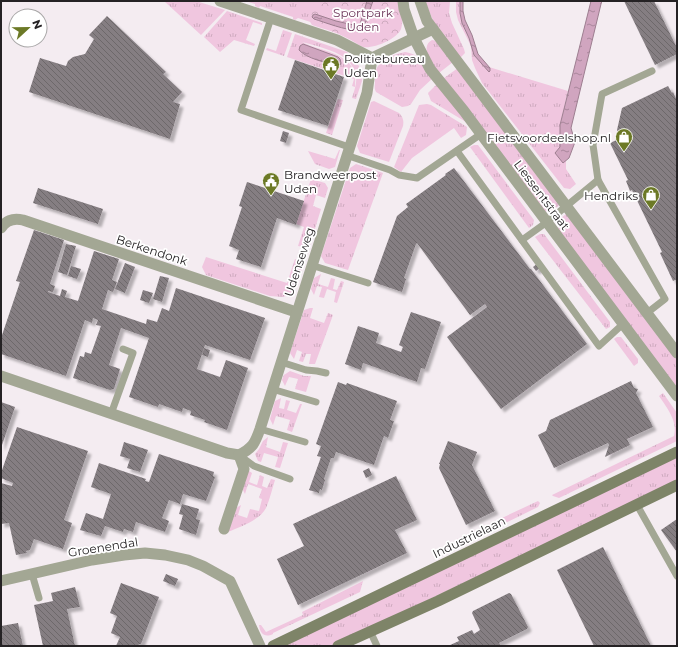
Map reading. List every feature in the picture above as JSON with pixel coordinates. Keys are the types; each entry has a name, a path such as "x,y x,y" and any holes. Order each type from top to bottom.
{"main road":[{"name":"Industrielaan","path":"273,646 677,452"},
{"path":"338,646 438,601 677,485"}],"street":[{"path":"220,1 337,40 372,58 432,29"},
{"name":"Liessentstraat","path":"403,1 404,9 414,38 430,69 464,111 677,396"},
{"name":"Liessentstraat","path":"420,1 427,21 432,29 677,353"},
{"name":"Udenseweg","path":"239,455 248,451 254,444 260,429 367,93 372,58"},
{"name":"Berkendonk","path":"1,228 8,221 17,219 23,220 296,312"},
{"path":"1,376 227,453 239,455 244,469 224,529"},
{"name":"Groenendal","path":"1,581 92,560 124,555 145,553 165,555 188,560 203,566 230,581 260,646"}],"lane":[{"path":"271,18 241,110 348,151 400,175 417,178 480,134"},
{"path":"647,313 665,300 598,180 592,145 602,94 652,71"},
{"path":"457,151 599,346 623,324"},
{"path":"522,240 547,222 598,180"},
{"path":"311,265 368,283"},
{"path":"111,414 133,353 122,349"},
{"path":"281,362 306,370 326,373"},
{"path":"272,389 316,402"},
{"path":"260,429 305,442"},
{"path":"239,455 254,466 290,479"},
{"path":"638,505 677,576"},
{"path":"32,574 39,598"},
{"path":"370,631 377,646"}],"green space":[{"path":"164,1 196,1 225,10 201,35"},
{"name":"Sportpark Uden","path":"245,1 386,1 376,43 298,18 295,20 293,17 260,6 259,8 255,6 255,4"},
{"name":"Sportpark Uden","path":"314,1 323,4 324,1 367,1 360,25 358,26 364,26 373,1 400,1 402,26 399,33 390,40 379,45 363,47 339,34 312,25 309,20","holes":["315,15 336,21 358,26 334,26"]},
{"path":"425,1 450,1 449,13 465,53 460,58 434,23"},
{"path":"456,1 460,1 462,23 469,38 474,55 491,69 489,67 568,91 560,125 560,147 563,163 566,160 566,169 576,184 570,189 564,188 482,83 472,60 471,47 458,20"},
{"path":"227,11 262,23 262,25 253,22 246,40 255,44 254,46 234,40 220,52 204,37"},
{"path":"283,30 292,33 284,56 266,50 267,48 276,51"},
{"path":"295,34 347,52 355,59 361,70 362,81 356,99 352,98 355,88 356,82 355,72 352,66 345,58 324,48 302,42 346,60 352,67 355,75 355,87 352,86 354,79 287,57","holes":["303,44 338,57 341,63 337,66 307,56 302,53"]},
{"path":"432,40 437,41 453,62 439,73 428,56 428,43"},
{"path":"405,52 415,55 425,64 434,77 420,90 411,104 402,107 376,92 375,76 378,66 384,60"},
{"path":"458,68 561,204 550,212 543,211 444,78"},
{"path":"438,83 466,122 431,101 428,93"},
{"path":"338,99 343,100 332,135 326,133"},
{"path":"374,101 399,113 403,119 403,126 389,162 360,153 357,146 371,102"},
{"path":"427,104 467,127 466,135 461,138 454,128 412,158 401,172 394,167 419,105"},
{"path":"478,145 534,220 533,225 529,228 470,147"},
{"path":"339,150 335,167 329,169 315,164 308,151 335,159"},
{"path":"356,164 383,173 348,270 325,263 321,256 350,168"},
{"path":"311,179 325,183 328,188 325,198 316,195 313,206 321,209 310,245 304,247 298,246 304,227 296,224"},
{"path":"568,213 677,360 677,390 558,231 560,220"},
{"path":"540,234 544,234 610,322 610,327 606,329 535,237"},
{"path":"206,257 287,283 295,259 300,261 303,266 299,281 291,293 287,296 279,297 270,296 206,275 202,267"},
{"path":"321,274 318,284 328,287 331,278 335,279 333,289 337,290 341,281 344,282 337,303 334,302 336,292 327,289 324,298 319,297 322,287 317,286 314,295 311,289 314,278"},
{"path":"313,308 310,318 324,323 328,313 333,315 315,364 309,364 311,354 306,354 303,362 299,361 302,352 297,350 294,359 290,353 304,310"},
{"path":"621,337 638,359 638,363 634,366 614,339"},
{"path":"290,371 304,376 311,376 306,392 295,389 298,379 289,377 285,386 282,380 284,375"},
{"path":"663,393 677,413 677,441 559,498 552,495 674,436 675,430 673,420 659,396"},
{"path":"281,398 279,408 284,409 286,400 290,401 287,410 296,413 300,404 302,404 292,432 287,430 290,420 276,416 273,425 270,419 275,401"},
{"path":"268,437 266,447 280,452 283,442 288,443 280,468 275,467 278,457 264,453 261,462 258,461 255,454 263,441"},
{"path":"676,457 677,481 331,646 280,646"},
{"path":"248,469 252,473 249,482 257,485 260,475 264,477 262,486 267,488 271,479 275,480 270,498 266,508 259,516 249,523 228,532 236,508 241,505 238,515 247,518 250,509 259,511 262,499 259,498 262,489 248,484 245,494 242,488"},
{"path":"538,501 540,503 538,507 491,530 476,532 458,540 457,539"},
{"path":"363,581 360,592 268,636 260,631 259,625 261,625 266,632 303,615 302,612"}],"water":[{"path":"367,1 373,1 365,23 359,30 342,28 312,17 315,14 358,26 360,24"},
{"path":"460,1 463,1 465,20 478,54 490,68 489,72 474,55 469,38 462,23"},
{"path":"591,1 602,1 571,128 575,142 569,158 563,163 555,153 560,147 560,125"},
{"path":"303,44 338,57 341,63 340,65 337,66 307,56 299,50 300,46"}],"building":[{"path":"624,1 654,1 677,48 677,54 655,65"},
{"path":"107,16 166,72 163,74 182,92 173,102 180,104 170,139 29,92 40,58 66,66 68,61 73,57 85,54 94,39 89,35"},
{"path":"295,60 344,77 328,126 278,110"},
{"path":"668,86 672,93 673,92 677,101 677,279 673,281 660,253 662,252 632,190 630,191 626,181 628,180 610,143 621,138 617,130 622,108"},
{"path":"283,131 289,133 286,143 280,141"},
{"path":"454,168 587,344 501,409 447,337 487,307 485,304 470,315 417,243 404,278 406,279 402,292 373,282 397,216 408,207 406,204"},
{"path":"247,182 304,201 296,225 277,218 261,267 236,259 239,250 229,246 242,207 239,206"},
{"path":"38,188 103,209 98,224 33,203"},
{"path":"34,230 64,240 50,284 55,286 53,292 48,292 60,296 62,289 67,291 65,297 78,301 94,251 119,259 112,280 117,282 113,292 108,290 102,309 146,324 147,319 157,322 162,308 169,311 176,288 265,318 250,360 205,345 197,369 220,377 226,360 248,368 227,430 204,422 205,420 190,415 191,411 183,408 182,412 159,404 158,407 129,397 149,338 121,328 109,365 120,369 114,389 110,390 73,378 80,356 84,357 85,352 91,354 101,326 96,325 98,320 93,318 92,323 85,320 66,376 1,354 1,338 20,282 16,281"},
{"path":"66,244 76,246 67,275 58,272"},
{"path":"125,263 135,267 125,293 115,289"},
{"path":"537,264 540,268 536,271 533,267"},
{"path":"71,266 81,269 77,279 68,276"},
{"path":"160,276 169,278 162,302 153,299"},
{"path":"143,290 153,293 149,303 140,300"},
{"path":"411,312 441,322 425,369 421,368 417,382 363,363 361,370 345,364 358,326 379,333 376,343 401,352 403,347 399,345"},
{"path":"204,348 210,350 208,357 202,355"},
{"path":"631,381 634,388 638,389 636,393 653,427 627,439 630,445 605,457 609,445 608,443 554,468 538,435 546,431 550,420"},
{"path":"338,382 346,385 347,383 397,401 390,420 394,421 388,438 384,436 374,465 336,452 334,458 331,458 322,490 320,489 319,493 309,490 321,457 317,456 321,446 316,444"},
{"path":"1,402 15,407 1,448"},
{"path":"17,427 88,451 64,520 72,523 63,549 34,539 30,550 26,551 27,553 16,555 9,523 1,524 1,483 12,486 13,483 1,478 1,473"},
{"path":"448,441 477,452 472,465 495,511 466,525 439,468 439,464"},
{"path":"124,442 148,450 140,472 127,468 130,459 120,456"},
{"path":"159,454 214,472 213,476 215,477 206,501 183,494 180,504 169,500 162,518 169,521 165,532 136,522 133,532 124,529 123,532 105,526 101,536 80,530 86,513 103,519 111,494 91,487 99,463 146,479 145,481 149,482"},
{"path":"369,468 372,475 366,478 363,471"},
{"path":"396,476 417,520 395,530 407,553 298,605 277,559 304,546 293,524"},
{"path":"182,504 199,509 196,519 200,520 196,535 179,529 183,515 179,514"},
{"path":"677,519 677,552 661,530"},
{"path":"603,547 651,646 594,646 557,570"},
{"path":"166,574 178,579 175,586 163,581"},
{"path":"121,583 159,597 141,644 138,646 116,646 120,637 111,633 117,616 110,613"},
{"path":"75,587 80,607 67,609 75,646 43,646 34,605 53,601 51,593"},
{"path":"509,593 511,594 528,627 527,629 499,643 501,646 448,646 459,641 457,637 472,630 474,634 480,630 472,613 473,611"},
{"path":"18,623 23,646 1,646 1,626"}],"place":[{"name":"Politiebureau Uden","path":"331,80"},
{"name":"Fietsvoordeelshop.nl","path":"624,152"},
{"name":"Brandweerpost Uden","path":"271,196"},
{"name":"Hendriks","path":"651,210"}]}
